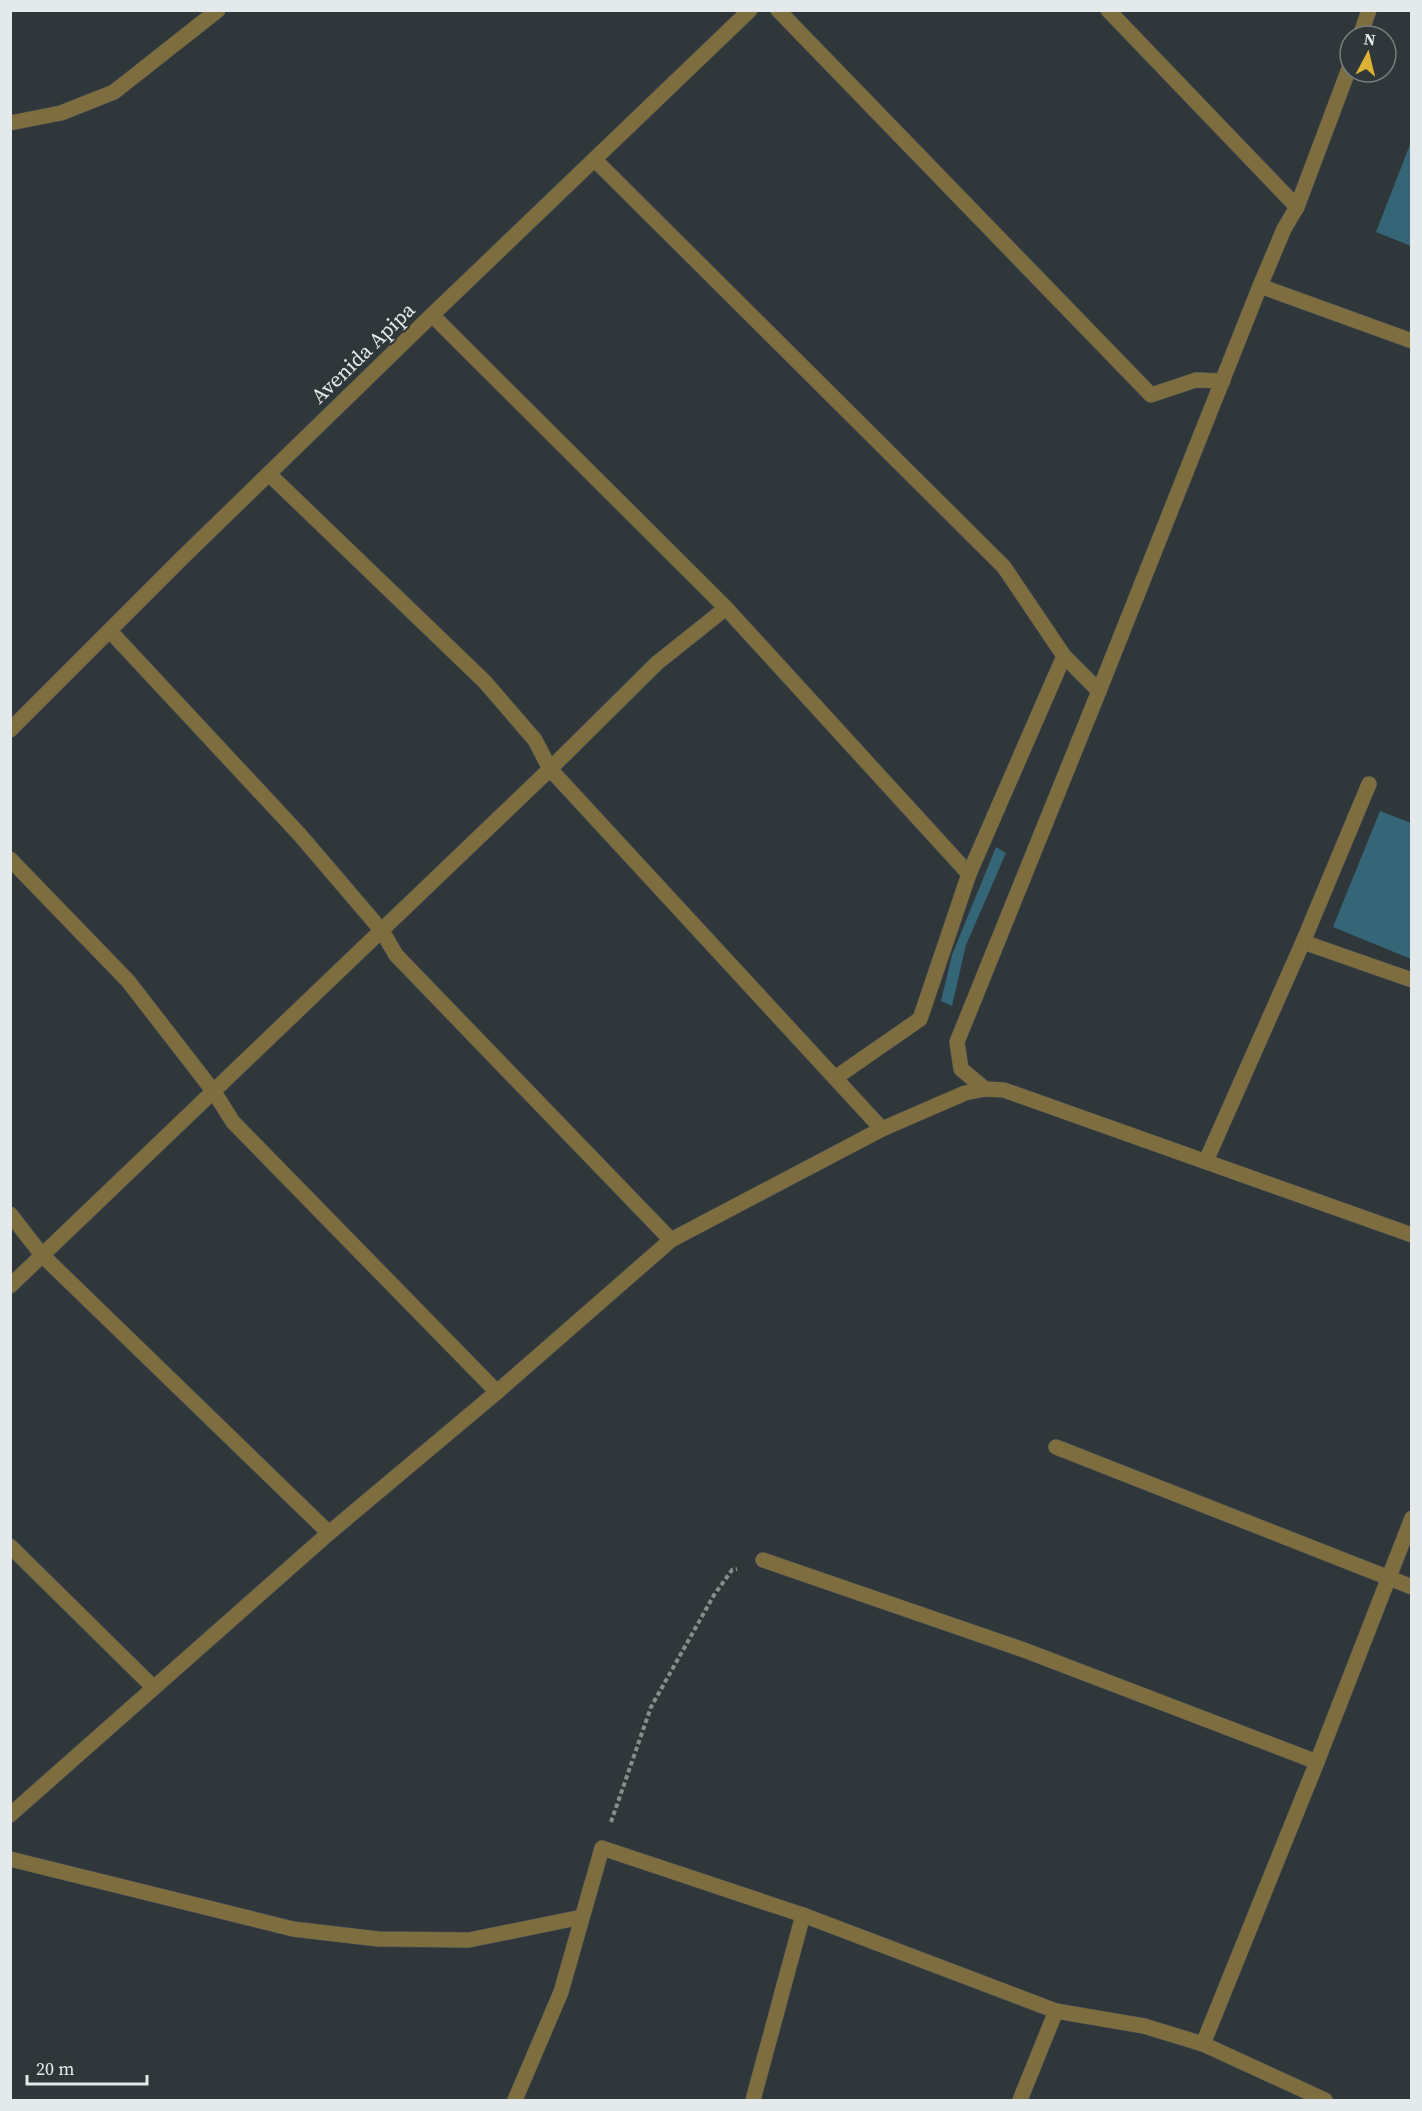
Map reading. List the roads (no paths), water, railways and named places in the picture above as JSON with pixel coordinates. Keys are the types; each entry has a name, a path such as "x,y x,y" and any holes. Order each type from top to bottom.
{"street":[{"path":"10,123 61,113 114,92 218,10"},
{"name":"Avenida Apipa","path":"10,730 432,315 750,10"},
{"path":"778,10 1151,395 1197,380 1223,381"},
{"path":"1108,10 1297,207"},
{"path":"985,1089 961,1069 957,1042 1260,286 1284,229 1297,207 1343,84"},
{"path":"595,160 1004,567 1064,656 1099,691"},
{"path":"1260,286 1412,341"},
{"path":"432,315 726,608 969,874"},
{"path":"269,474 485,682 535,740 550,769 882,1129"},
{"path":"10,1286 382,931 657,663 726,608"},
{"path":"110,631 300,836 382,931 396,955 671,1240"},
{"path":"835,1078 920,1019 969,874 1064,656"},
{"path":"1206,1161 1303,942 1369,784"},
{"path":"10,859 128,981 213,1092 233,1122 497,1392"},
{"path":"1303,942 1412,980"},
{"path":"10,1815 329,1533 497,1392 671,1240 882,1129 965,1093 985,1089 1004,1090 1412,1235"},
{"path":"10,1214 42,1255 329,1533"},
{"path":"1056,1447 1412,1587"},
{"path":"1203,2044 1317,1762 1412,1518"},
{"path":"10,1546 153,1687"},
{"path":"763,1560 1024,1650 1317,1762"},
{"path":"515,2100 561,1992 602,1848 803,1915 1056,2011 1144,2026 1203,2044 1325,2100"},
{"path":"10,1859 293,1929 378,1940 469,1940 582,1917"},
{"path":"753,2100 803,1915"},
{"path":"1020,2100 1056,2011"}]}
